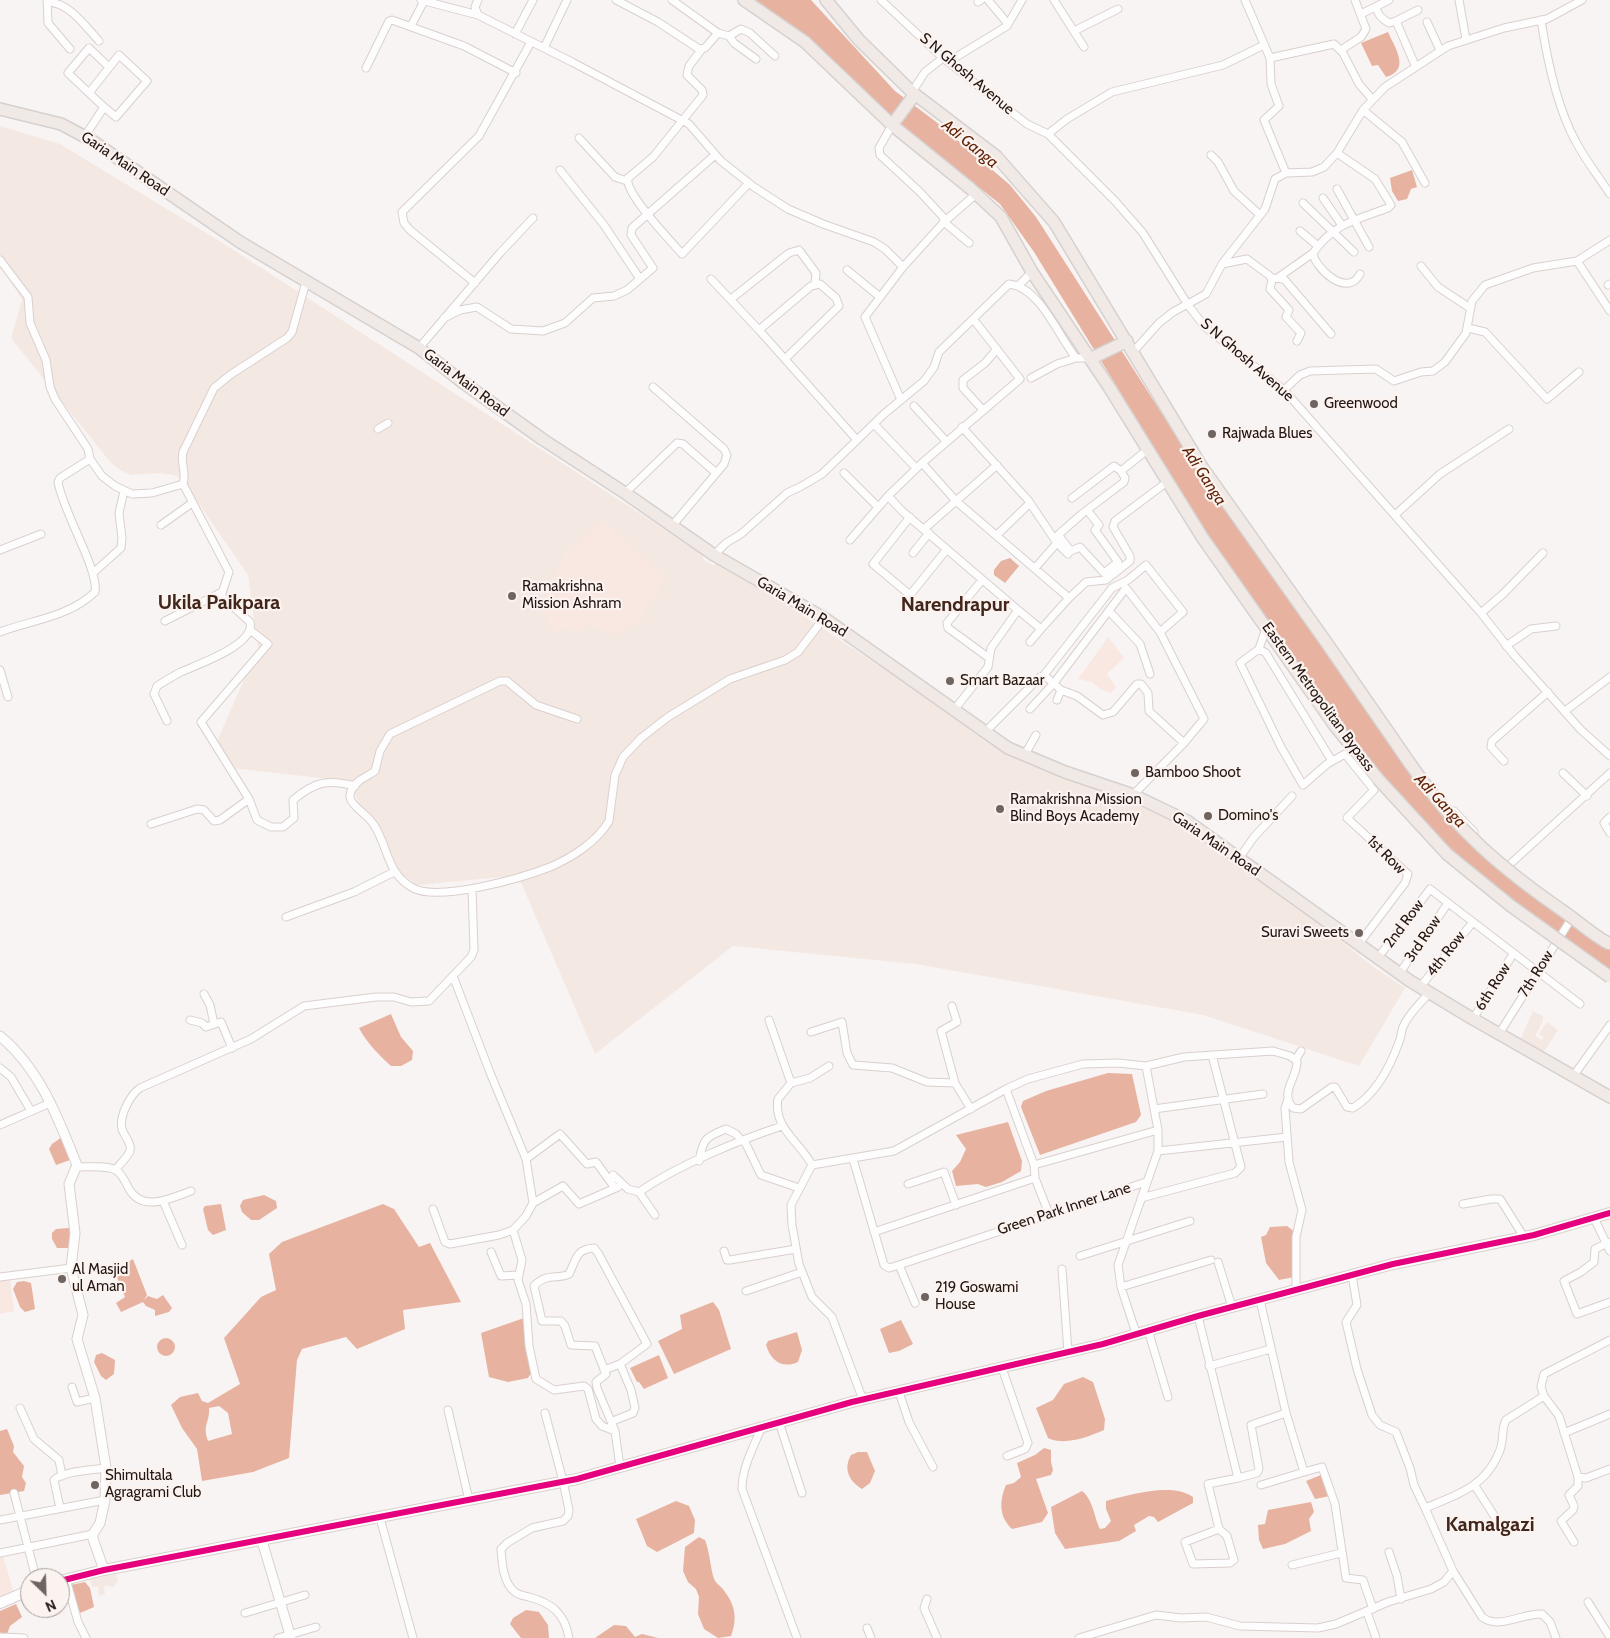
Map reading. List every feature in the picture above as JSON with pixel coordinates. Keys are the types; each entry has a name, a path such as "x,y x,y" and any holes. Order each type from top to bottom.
{"main road":[{"name":"Eastern Metropolitan Bypass","path":"744,0 805,42 1001,217 1032,272 1090,359 1167,482 1334,726 1375,775 1447,854 1512,906 1610,977"},
{"path":"826,0 859,40 912,96 996,156 1042,207 1057,227 1107,313 1127,342 1202,467 1444,810 1483,851 1552,904 1610,944"},
{"path":"893,122 912,96"},
{"name":"Garia Main Road","path":"0,109 61,124 85,136 240,242 419,348 542,439 625,493 714,555 824,618 985,732 1024,756 1133,796 1187,821 1377,960 1472,1019 1610,1097"},
{"path":"1090,359 1127,342"},
{"path":"70,1578 104,1570 262,1541 564,1481 762,1429 779,1422 863,1400 1068,1352 1352,1275 1443,1252 1524,1237 1610,1213"},
{"path":"0,1603 20,1594"}],"street":[{"path":"411,26 422,0 478,16 544,48 682,120 697,131 715,155 749,183 795,212 874,242 885,249 904,267"},
{"path":"478,0 475,7 478,16"},
{"path":"515,34 533,0"},
{"path":"544,48 565,0"},
{"path":"616,0 702,49"},
{"path":"672,0 718,33 729,36 734,43 756,59"},
{"name":"S N Ghosh Avenue","path":"881,0 945,60 1027,124 1048,134 1115,201 1143,233 1188,305 1212,334 1284,390 1481,613 1514,655 1565,711 1610,756"},
{"path":"988,0 1008,24"},
{"path":"912,96 925,72 1008,24 1022,0"},
{"path":"1054,0 1084,48"},
{"path":"1245,0 1270,58 1271,84 1279,106 1264,120 1286,173"},
{"path":"1342,50 1361,37 1366,29 1355,0"},
{"path":"1361,14 1389,0"},
{"path":"1459,0 1466,39"},
{"path":"1133,352 1159,323 1206,294 1222,264 1266,206 1273,183 1279,176 1286,173 1317,171 1324,167 1337,153 1372,98 1440,50 1466,39 1541,20 1567,10 1582,0"},
{"path":"70,49 48,23 46,15 48,1 56,2 70,10 99,41"},
{"path":"1376,7 1378,15 1389,23 1418,10"},
{"path":"1074,31 1118,9"},
{"path":"366,68 389,21 392,20 464,46 516,73"},
{"path":"1541,20 1550,67 1568,125 1591,167 1610,194"},
{"path":"1396,21 1415,66"},
{"path":"1427,22 1440,50"},
{"path":"729,36 738,30 744,30 775,56"},
{"path":"627,181 653,157 702,94 702,90 687,74 689,66 718,33"},
{"path":"475,283 410,230 404,223 402,212 479,136 516,73 531,42"},
{"path":"1270,58 1334,44 1342,50 1356,79 1372,98"},
{"path":"1048,134 1067,119 1112,92 1223,65 1264,45"},
{"path":"89,93 120,55 147,81 116,117 89,93 68,72 90,48 109,67"},
{"path":"85,136 104,107"},
{"path":"1363,110 1402,142 1425,184"},
{"path":"893,122 879,148 880,155 920,192 942,217 944,222 969,243"},
{"path":"579,138 616,177 627,181 647,215 682,254 749,183"},
{"path":"1297,341 1301,333 1286,318 1289,310 1270,289 1275,277 1313,253 1330,231 1341,224 1389,208 1391,203 1375,179 1337,153"},
{"path":"444,318 460,310 477,307 511,329 543,331 565,323 594,298 621,293 653,268 630,232 715,155"},
{"path":"1211,155 1218,162 1234,192 1260,215"},
{"path":"560,170 604,225 640,279"},
{"path":"1337,189 1369,247"},
{"path":"901,400 866,322 868,312 904,267 944,222 976,194"},
{"path":"1323,198 1341,224"},
{"path":"1303,203 1354,252"},
{"path":"419,348 533,218"},
{"path":"1300,231 1318,246"},
{"path":"1284,390 1300,375 1310,371 1376,370 1394,381 1421,372 1433,371 1445,362 1463,338 1468,328 1470,308 1478,292 1492,281 1540,266 1576,261 1610,240"},
{"path":"731,299 789,252 799,250 816,274 815,284"},
{"path":"1313,253 1316,262 1339,282 1348,285 1353,283 1360,274"},
{"path":"1222,264 1247,259 1275,277 1284,279 1331,334"},
{"path":"0,260 28,297 30,323 46,360 50,387 55,398 88,449 90,459 106,481 132,494 152,493 183,484"},
{"path":"1576,261 1610,310"},
{"path":"1421,266 1438,287 1470,308"},
{"path":"847,270 880,297"},
{"path":"1019,285 1032,272"},
{"path":"711,279 857,440"},
{"path":"165,621 220,593 226,584 229,572 183,484 186,473 182,458 183,452 214,388 230,375 287,338 292,332 306,282"},
{"path":"759,330 815,284 820,284 836,298 839,306 785,359"},
{"path":"714,555 787,493 800,488 822,474 874,424 924,381 934,367 939,352 1009,284 1019,285 1033,296 1076,358"},
{"path":"850,540 888,496 919,465 1020,379 974,320"},
{"path":"1468,328 1485,332 1547,399 1579,372"},
{"path":"983,410 963,388 963,380 985,363 998,349"},
{"path":"1031,378 1057,364 1076,358 1090,359"},
{"path":"654,387 724,449 727,460 715,472 672,526"},
{"path":"914,406 946,441"},
{"path":"378,429 388,423"},
{"path":"874,424 956,500 1070,598"},
{"path":"962,427 1030,503 1057,543 1070,556"},
{"path":"1395,515 1440,474 1509,429"},
{"path":"625,493 677,443 683,444 715,472"},
{"path":"1121,471 1147,450"},
{"path":"0,632 75,607 94,592 96,585 93,573 66,512 58,482 60,478 90,459"},
{"path":"913,552 926,531 956,500 996,465"},
{"path":"1072,498 1114,466 1121,471 1125,478 1124,482 1087,510 1099,525 1095,530 1118,562 1104,573 1080,547 1071,551 1058,536 1082,513"},
{"path":"844,472 878,507"},
{"path":"1030,642 1086,582 1106,580 1130,561 1130,556 1113,527 1115,521 1167,482"},
{"path":"93,573 121,548 119,513 124,491"},
{"path":"888,496 910,518 1041,629"},
{"path":"162,525 192,503"},
{"path":"996,535 1030,503"},
{"path":"910,518 873,564 910,595 948,549"},
{"path":"0,550 42,534"},
{"path":"1035,568 1057,543"},
{"path":"1481,613 1504,594 1543,553"},
{"path":"1160,632 1183,612 1146,566 1128,580 1112,588 1044,675 1061,690 1077,696 1103,715 1113,712 1137,684 1141,684 1148,693 1149,710 1184,743"},
{"path":"982,580 947,623 948,628 989,658"},
{"path":"1030,709 1054,683 1126,588 1160,632 1204,719 1184,743 1133,796"},
{"path":"167,721 154,694 157,686 182,671 218,657 250,630 251,626 248,617 220,593"},
{"path":"954,710 988,667 995,639 1018,610"},
{"path":"1109,611 1140,644 1150,674"},
{"path":"577,719 536,705 507,681 500,681 390,734 380,750 375,771 350,792 351,802 375,825 394,872 408,884 422,891 472,890 550,866 588,845 609,821 615,775 623,757 641,738 668,717 730,678 785,660 798,652 824,618"},
{"path":"1506,646 1531,629 1556,626"},
{"path":"1260,649 1266,652 1332,761 1303,785 1240,663 1260,649 1266,628"},
{"path":"250,630 268,644 201,722 249,799 257,820 271,827 283,828 294,818 294,800 305,790 323,781 355,786"},
{"path":"0,670 8,697"},
{"path":"985,732 1040,677"},
{"path":"1565,711 1610,677"},
{"path":"1057,700 1061,690"},
{"path":"1504,761 1492,747 1492,741 1548,692"},
{"path":"1024,756 1036,735"},
{"name":"1st Row","path":"1332,761 1342,755 1348,756 1374,791 1346,817 1408,874 1405,883 1358,945"},
{"path":"1411,765 1488,848 1508,866 1610,939"},
{"path":"1563,773 1587,796"},
{"path":"1508,866 1610,773"},
{"path":"1375,775 1375,781 1448,860 1477,884 1610,982"},
{"path":"1240,858 1254,837 1292,796"},
{"path":"151,824 197,809 204,810 214,820 220,820 249,799"},
{"path":"1610,817 1604,823 1610,833"},
{"path":"286,917 354,892 394,872"},
{"name":"2nd Row","path":"1377,960 1430,889 1448,903"},
{"path":"115,1170 129,1152 129,1144 122,1130 122,1123 135,1091 262,1033 304,1006 376,996 423,1002 434,997 454,976 474,950 472,890"},
{"path":"1448,903 1580,1004"},
{"name":"3rd Row","path":"1399,974 1448,903"},
{"name":"7th Row","path":"1499,1034 1575,914"},
{"name":"4th Row","path":"1288,1099 1293,1108 1301,1109 1332,1087 1336,1087 1349,1109 1362,1103 1387,1071 1406,1021 1425,990 1473,922"},
{"name":"6th Row","path":"1472,1019 1514,954"},
{"path":"454,976 491,1075 526,1159 533,1204"},
{"path":"204,994 210,1005 214,1024"},
{"path":"952,1006 956,1022 941,1031 955,1083 971,1109"},
{"path":"190,1020 202,1023 206,1027 219,1022 222,1024 232,1048"},
{"path":"769,1020 791,1083"},
{"path":"811,1032 842,1022 847,1053 853,1065 892,1068 927,1082 955,1083"},
{"path":"1574,1075 1610,1025"},
{"path":"0,1036 27,1062 43,1086 77,1167"},
{"path":"1296,1290 1296,1237 1302,1210 1290,1162 1285,1108 1289,1086 1298,1064 1296,1059 1301,1051"},
{"path":"812,1165 894,1151 1006,1089 1028,1079 1083,1064 1118,1063 1146,1066 1184,1057 1273,1052 1296,1059"},
{"path":"1140,1198 1238,1171 1240,1162 1212,1055"},
{"path":"812,1165 801,1147 782,1126 777,1112 778,1099 791,1083 810,1078 829,1066"},
{"path":"1146,1066 1158,1130 1158,1151 1146,1182"},
{"path":"0,1068 11,1077 31,1111"},
{"path":"1006,1089 1034,1165 1035,1178 1049,1214"},
{"path":"1154,1109 1263,1094"},
{"path":"0,1125 50,1103"},
{"path":"640,1192 657,1179 782,1126"},
{"path":"699,1161 702,1144 708,1136 726,1129 736,1134 743,1141 761,1175 799,1188"},
{"path":"1034,1165 1158,1130"},
{"path":"526,1159 560,1134 587,1164 596,1162 615,1188"},
{"path":"1158,1151 1287,1137"},
{"path":"853,1159 886,1267 899,1265 915,1303"},
{"path":"812,1165 799,1188 791,1209 796,1249 802,1272 812,1297 832,1317 863,1400"},
{"path":"77,1167 115,1170 137,1199 148,1202 163,1201 191,1190"},
{"path":"77,1167 72,1174 69,1184 75,1233 71,1268 83,1315 77,1339 95,1398 106,1468 105,1500 100,1522 93,1534 104,1570"},
{"path":"908,1184 944,1172 956,1205"},
{"path":"613,1175 628,1189 640,1192 655,1215"},
{"path":"874,1232 1035,1178"},
{"name":"Green Park Inner Lane","path":"1136,1333 1121,1287 1118,1260 1146,1182"},
{"name":"Green Park Inner Lane","path":"899,1265 1146,1182"},
{"path":"433,1209 447,1244 494,1236 513,1230 526,1216 533,1204 563,1186 580,1204 623,1185"},
{"path":"1464,1204 1500,1199 1524,1237"},
{"path":"163,1201 182,1245"},
{"path":"1594,1218 1609,1245 1595,1249 1594,1262 1581,1272 1564,1280 1577,1314 1610,1302"},
{"path":"1080,1256 1190,1221"},
{"path":"513,1230 522,1260 518,1275 526,1304 529,1346 536,1379 554,1390 584,1386 588,1389 593,1401 596,1419 602,1426 615,1431"},
{"path":"604,1370 620,1364 647,1344 598,1253 594,1248 589,1248 575,1257 569,1274 564,1277 549,1277 534,1286 542,1321 561,1321 565,1326 571,1345 595,1346 604,1370 606,1374 596,1382 597,1388 613,1421 620,1467"},
{"path":"724,1251 727,1260 730,1260 796,1249"},
{"path":"491,1252 501,1276 518,1275"},
{"path":"1121,1287 1215,1261 1232,1307"},
{"path":"0,1277 71,1268"},
{"path":"1062,1269 1068,1352"},
{"path":"746,1291 802,1272"},
{"path":"1352,1275 1357,1305 1346,1322 1357,1368 1372,1415 1380,1425 1396,1432 1401,1442 1414,1485 1453,1570 1482,1617 1488,1621 1495,1623 1531,1613 1542,1614 1550,1622 1556,1638"},
{"path":"1260,1300 1286,1412 1304,1472"},
{"path":"1198,1316 1238,1478"},
{"path":"1148,1330 1168,1397"},
{"path":"1574,1542 1561,1520 1574,1508 1568,1495 1578,1486 1578,1477 1557,1411 1544,1396 1541,1387 1544,1374 1610,1340"},
{"path":"1209,1366 1271,1349"},
{"path":"613,1421 633,1413 635,1408 631,1390 620,1364"},
{"path":"1002,1368 1028,1443 1025,1449 1007,1456"},
{"path":"72,1387 77,1402 95,1398"},
{"path":"899,1392 909,1422 934,1467"},
{"path":"1425,1508 1475,1486 1500,1452 1506,1420 1544,1396"},
{"path":"20,1408 34,1439 59,1460 62,1476"},
{"path":"448,1410 469,1500"},
{"path":"1218,1529 1185,1542 1193,1564 1230,1563 1234,1560 1227,1536 1218,1529 1208,1484 1238,1478 1259,1470 1251,1424 1286,1412"},
{"path":"545,1413 564,1481 569,1510 568,1516 563,1521 532,1528 507,1542 501,1549 507,1581 515,1593 546,1602 556,1608 562,1616 569,1638"},
{"path":"1564,1433 1610,1414"},
{"path":"779,1422 802,1493"},
{"path":"762,1429 745,1470 742,1489 797,1638"},
{"path":"1261,1485 1322,1467 1335,1504 1346,1578 1363,1580 1376,1638"},
{"path":"60,1508 54,1480 62,1476 106,1468"},
{"path":"1578,1477 1586,1478 1610,1469"},
{"path":"1475,1486 1494,1517"},
{"path":"14,1493 33,1568"},
{"path":"0,1520 105,1500"},
{"path":"380,1518 413,1638"},
{"path":"0,1553 93,1534"},
{"path":"262,1541 290,1636"},
{"path":"1389,1552 1397,1576 1400,1599"},
{"path":"1292,1565 1341,1553"},
{"path":"1084,1637 1156,1615 1181,1618 1206,1617 1240,1626 1300,1628 1336,1624 1437,1586 1453,1570"},
{"path":"245,1613 305,1595"},
{"path":"928,1599 924,1608 937,1638"},
{"path":"70,1600 86,1638"},
{"path":"1588,1602 1610,1637"},
{"path":"278,1638 316,1627"},
{"path":"866,1628 871,1638"},
{"path":"0,1637 24,1638"}],"shaded area":[{"path":"754,0 811,0 895,91 935,121 1010,185 1036,217 1191,459 1411,772 1467,840 1507,876 1610,949 1610,969 1509,897 1448,848 1379,776 1213,543 1034,252 1000,204 893,119 803,34"},
{"path":"1388,32 1397,51 1399,64 1394,74 1386,77 1378,65 1372,66 1361,43"},
{"name":"Ramakrishna Mission Ashram","path":"0,126 60,144 226,245 701,553 704,560 713,565 722,563 976,730 1195,832 1281,894 1375,968 1405,988 1359,1066 1203,1015 916,964 733,946 595,1054 519,878 523,875 417,885 399,872 347,781 231,768 217,741 258,648 248,575 181,478 160,473 131,475 111,463 11,338 22,299 0,266"},
{"path":"1412,170 1417,187 1411,189 1407,199 1398,201 1392,191 1390,178"},
{"path":"601,518 612,530 667,576 662,582 657,597 647,607 644,617 618,634 607,633 589,626 583,633 568,628 553,632 541,610 541,603 563,555"},
{"path":"1010,558 1019,566 1005,583 994,575 994,570 1001,561"},
{"path":"1108,637 1124,658 1107,674 1116,687 1111,693 1100,689 1092,682 1078,679"},
{"path":"1533,1011 1543,1016 1543,1021 1535,1036 1542,1040 1543,1037 1539,1034 1547,1022 1558,1030 1543,1053 1520,1040"},
{"path":"391,1014 401,1037 413,1051 412,1060 401,1066 391,1066 377,1053 359,1028"},
{"path":"1108,1073 1132,1074 1141,1115 1136,1122 1040,1155 1021,1107 1023,1101 1046,1091"},
{"path":"1008,1122 1022,1161 1021,1171 1002,1182 986,1187 978,1184 956,1186 952,1171 960,1162 966,1149 956,1135"},
{"path":"62,1137 71,1157 70,1160 56,1165 49,1149 52,1144"},
{"path":"264,1195 276,1201 277,1208 259,1220 251,1220 242,1212 240,1206 243,1200"},
{"path":"221,1204 226,1230 213,1235 208,1230 203,1209 205,1206"},
{"path":"383,1204 394,1209 419,1247 430,1243 461,1302 403,1310 405,1329 357,1349 346,1337 302,1349 297,1360 289,1458 253,1472 202,1481 197,1449 182,1428 171,1405 180,1397 198,1393 202,1401 208,1403 240,1384 224,1338 261,1297 276,1290 269,1254 282,1242","holes":["219,1406 228,1413 232,1434 208,1441 206,1427 209,1408"]},
{"path":"1287,1226 1295,1232 1294,1277 1279,1280 1266,1263 1261,1237 1266,1235 1270,1227"},
{"path":"69,1228 71,1244 68,1248 57,1248 52,1239 52,1233 56,1229"},
{"path":"133,1259 147,1295 144,1300 148,1296 157,1299 163,1295 172,1308 169,1312 155,1316 155,1310 146,1306 143,1302 121,1312 116,1303 125,1297 114,1270"},
{"path":"10,1280 14,1311 0,1314 0,1281"},
{"path":"17,1282 31,1283 35,1309 25,1312 20,1307 13,1289"},
{"path":"713,1302 719,1310 731,1349 674,1374 658,1341 682,1329 680,1315"},
{"path":"524,1318 526,1351 533,1370 528,1378 508,1382 489,1377 481,1333"},
{"path":"901,1320 913,1344 899,1351 889,1353 880,1329"},
{"path":"797,1332 802,1350 798,1362 787,1365 778,1362 768,1351 766,1345 768,1341"},
{"path":"166,1338 172,1341 175,1347 172,1353 166,1356 160,1353 157,1347 160,1341"},
{"path":"102,1353 115,1360 114,1374 106,1380 101,1376 94,1362 96,1355"},
{"path":"659,1355 668,1378 644,1389 637,1382 630,1368"},
{"path":"1083,1377 1093,1382 1105,1419 1104,1430 1084,1438 1069,1441 1048,1438 1036,1408 1053,1400 1064,1384"},
{"path":"7,1429 14,1446 13,1452 24,1466 22,1477 26,1483 24,1491 0,1495 0,1431"},
{"path":"1044,1448 1051,1450 1053,1470 1051,1475 1036,1479 1048,1513 1042,1522 1012,1529 1005,1519 1001,1503 1006,1485 1014,1483 1021,1477 1017,1463 1035,1455"},
{"path":"858,1452 867,1452 875,1471 870,1483 862,1489 851,1478 848,1470 851,1455"},
{"path":"1321,1475 1330,1496 1315,1499 1306,1481"},
{"path":"1174,1490 1193,1497 1193,1503 1158,1522 1154,1517 1149,1516 1134,1525 1136,1531 1119,1541 1065,1549 1055,1533 1051,1507 1082,1491 1091,1503 1100,1529 1105,1528 1111,1521 1106,1509 1106,1501 1150,1491"},
{"path":"676,1501 689,1506 695,1520 694,1533 657,1552 647,1546 636,1519"},
{"path":"1311,1502 1314,1512 1309,1519 1311,1531 1285,1544 1263,1549 1259,1540 1258,1525 1265,1524 1268,1510"},
{"path":"699,1537 705,1540 714,1579 730,1600 734,1611 735,1617 731,1636 718,1638 704,1629 698,1614 699,1597 696,1589 688,1582 683,1571 685,1547"},
{"path":"3,1556 14,1593 0,1600 0,1557"},
{"path":"116,1574 118,1580 114,1587 104,1586 105,1594 99,1596 98,1586 92,1587 90,1580"},
{"path":"85,1582 90,1588 94,1607 80,1613 70,1585"},
{"path":"16,1604 20,1613 21,1618 10,1626 7,1634 0,1635 0,1611"},
{"path":"526,1610 539,1612 548,1625 549,1638 521,1638 510,1624 513,1618"},
{"path":"614,1625 626,1626 635,1637 642,1634 658,1638 595,1638"}],"transit line":[{"path":"70,1578 104,1570 577,1479 852,1402 1103,1344 1198,1316 1393,1264 1534,1235 1610,1213"}],"place":[{"name":"Greenwood","path":"1314,404"},
{"name":"Rajwada Blues","path":"1212,434"},
{"name":"Ramakrishna Mission Ashram","path":"512,596"},
{"name":"Smart Bazaar","path":"950,681"},
{"name":"Bamboo Shoot","path":"1135,773"},
{"name":"Ramakrishna Mission Blind Boys Academy","path":"1000,809"},
{"name":"Domino's","path":"1208,816"},
{"name":"Suravi Sweets","path":"1359,933"},
{"name":"Al Masjid ul Aman","path":"62,1279"},
{"name":"219 Goswami House","path":"925,1297"},
{"name":"Shimultala Agragrami Club","path":"95,1485"}],"district":[{"name":"Ukila Paikpara","path":"219,603"},
{"name":"Narendrapur","path":"955,605"},
{"name":"Kamalgazi","path":"1490,1525"}],"water label":[{"name":"Adi Ganga","path":"970,144"},
{"name":"Adi Ganga","path":"1204,476"},
{"name":"Adi Ganga","path":"1440,801"}]}
